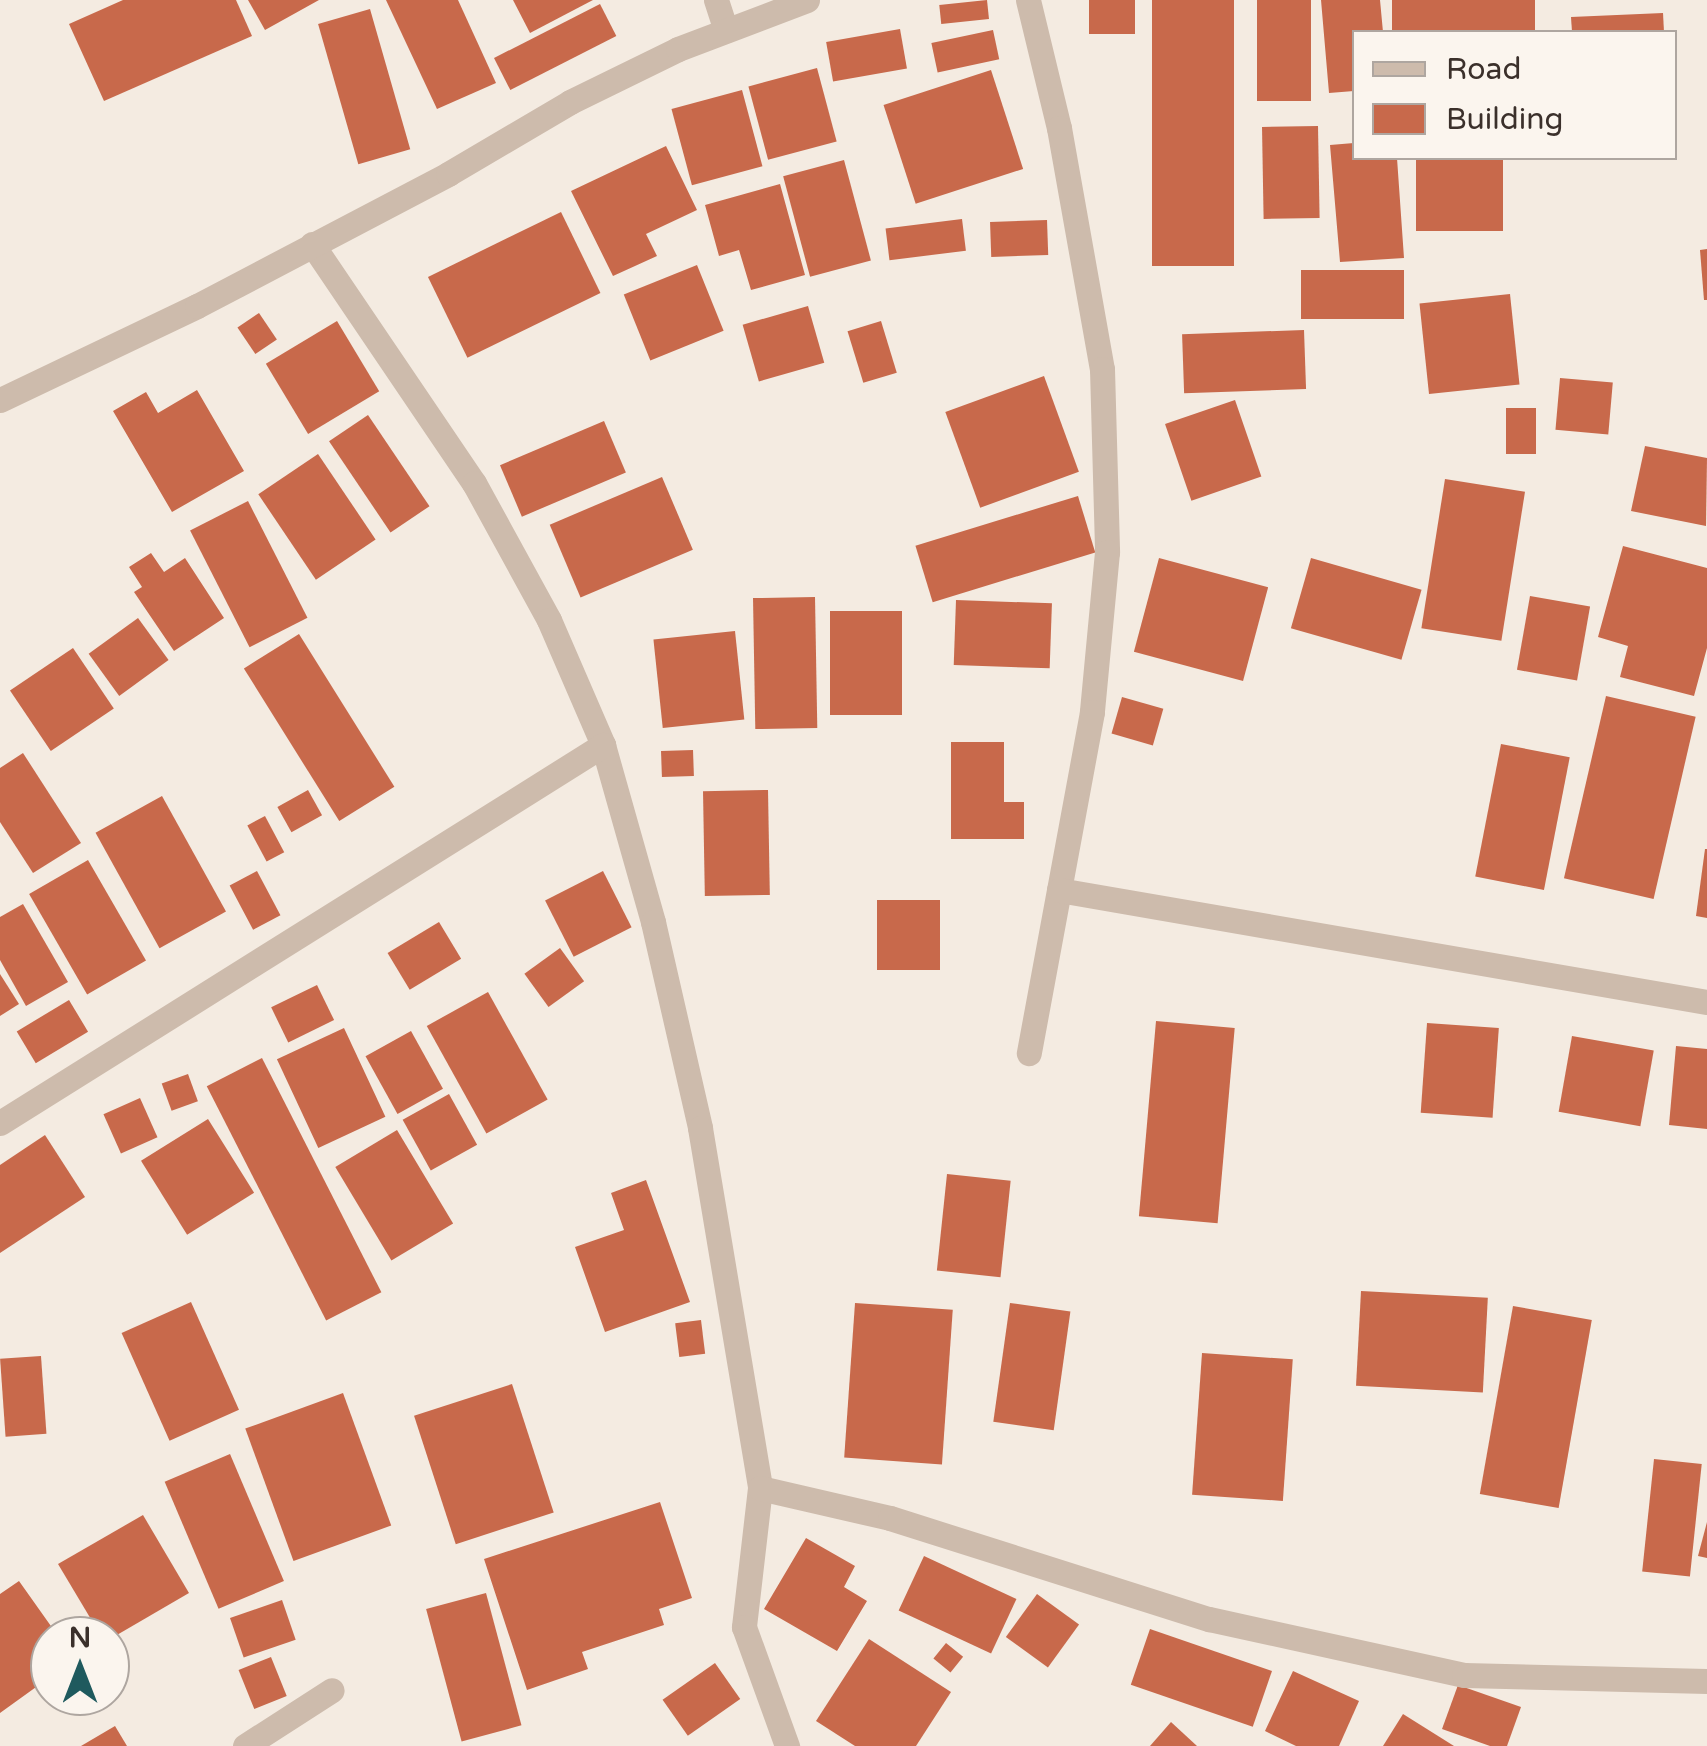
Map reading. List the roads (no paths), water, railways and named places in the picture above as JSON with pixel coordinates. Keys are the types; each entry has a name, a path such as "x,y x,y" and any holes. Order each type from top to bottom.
{"street":[{"path":"716,0 726,30"},
{"path":"0,400 448,174 570,102 726,30 806,0"},
{"path":"1028,0 1059,128 1102,370 1107,552 1092,712 1029,1053"},
{"path":"312,244 474,483 549,620 603,745 653,922 700,1128 760,1488 744,1627 787,1746"},
{"path":"0,1124 603,745"},
{"path":"1059,890 1707,1002"},
{"path":"760,1488 890,1518 1209,1620 1464,1675 1707,1681"},
{"path":"245,1746 332,1690"}]}
